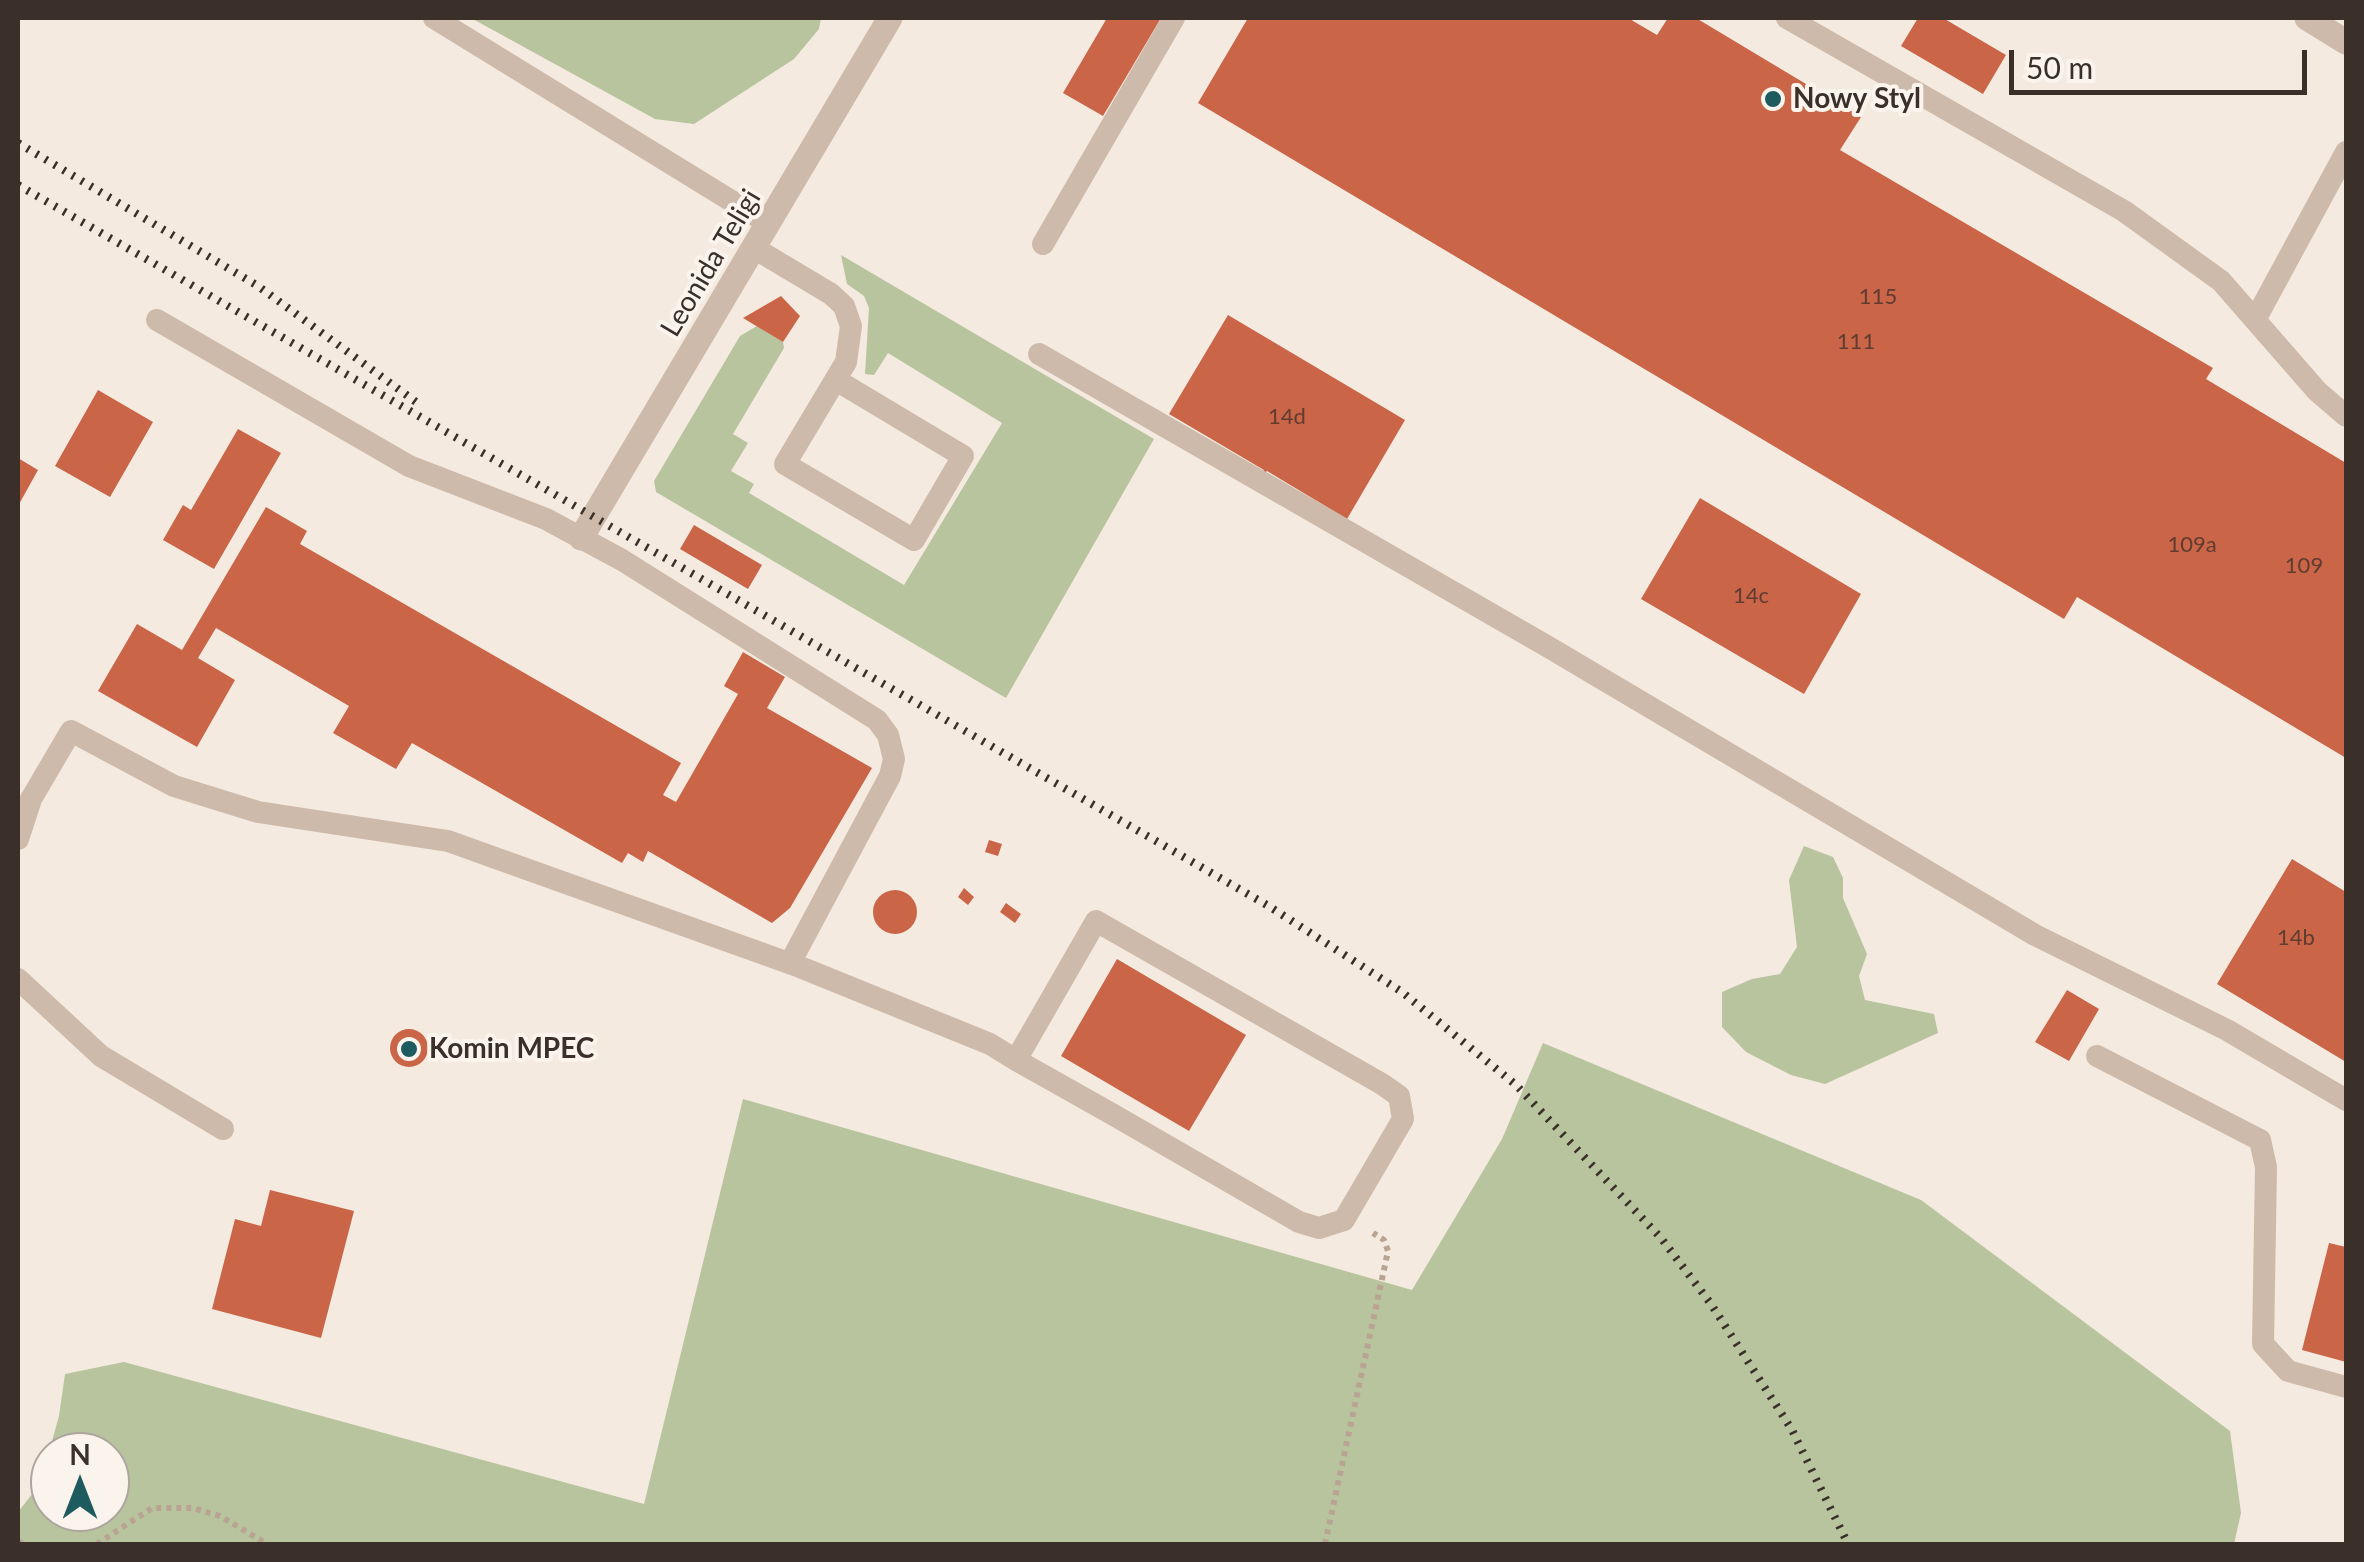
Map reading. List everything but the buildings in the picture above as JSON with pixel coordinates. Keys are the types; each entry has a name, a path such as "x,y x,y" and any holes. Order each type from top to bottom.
{"street":[{"name":"Leonida Teligi","path":"581,538 890,18"},
{"path":"2307,18 2346,42"}],"lane":[{"path":"434,18 769,224"},
{"path":"1043,244 1174,18"},
{"path":"1788,18 1816,24 2124,212 2221,280 2316,391 2346,416"},
{"path":"2255,320 2346,152"},
{"path":"754,248 844,306 851,345 836,380 785,464 914,540 963,456 836,380"},
{"path":"158,320 410,466 546,519 581,538 877,720 888,736 894,759 890,776 790,962"},
{"path":"1039,354 1545,645 2035,935 2226,1030 2346,1100"},
{"path":"18,839 24,798 70,732 174,786 258,812 448,841 790,962 990,1044 1016,1060 1299,1222 1318,1228 1344,1220 1404,1119 1399,1096 1096,921 1016,1060"},
{"path":"18,979 100,1056 223,1128"},
{"path":"2097,1056 2260,1140 2266,1167 2263,1344 2288,1371 2346,1387"}],"path":[{"path":"1325,1544 1388,1251 1384,1240 1344,1220"},
{"path":"97,1544 152,1508 193,1508 220,1516 267,1544"},
{"path":"18,1542 25,1544"}],"green space":[{"path":"471,18 821,18 819,29 794,59 694,124 655,119"},
{"path":"841,255 1154,439 1006,698 656,492 654,481 740,336 757,326 783,342 784,348 733,434 748,443 731,471 754,484 749,493 904,585 1002,423 888,353 874,375 865,374 869,308 864,296 847,284"},
{"path":"1804,846 1833,857 1843,878 1843,898 1867,954 1859,976 1865,1000 1934,1014 1938,1033 1825,1084 1791,1075 1746,1052 1722,1027 1722,992 1752,979 1780,974 1797,947 1789,880"},
{"path":"1543,1043 1921,1200 2230,1431 2241,1513 2234,1544 18,1544 18,1512 30,1497 30,1532 130,1532 130,1432 55,1432 65,1374 124,1362 644,1504 743,1099 1412,1290 1502,1139"}],"railway":[{"path":"18,143 258,286 416,402"},
{"path":"18,185 1267,905 1402,992 1516,1085 1661,1238 1711,1304 1792,1430 1848,1544"}],"place":[{"name":"Nowy Styl","path":"1773,99"},
{"name":"Komin MPEC","path":"409,1049"}]}
